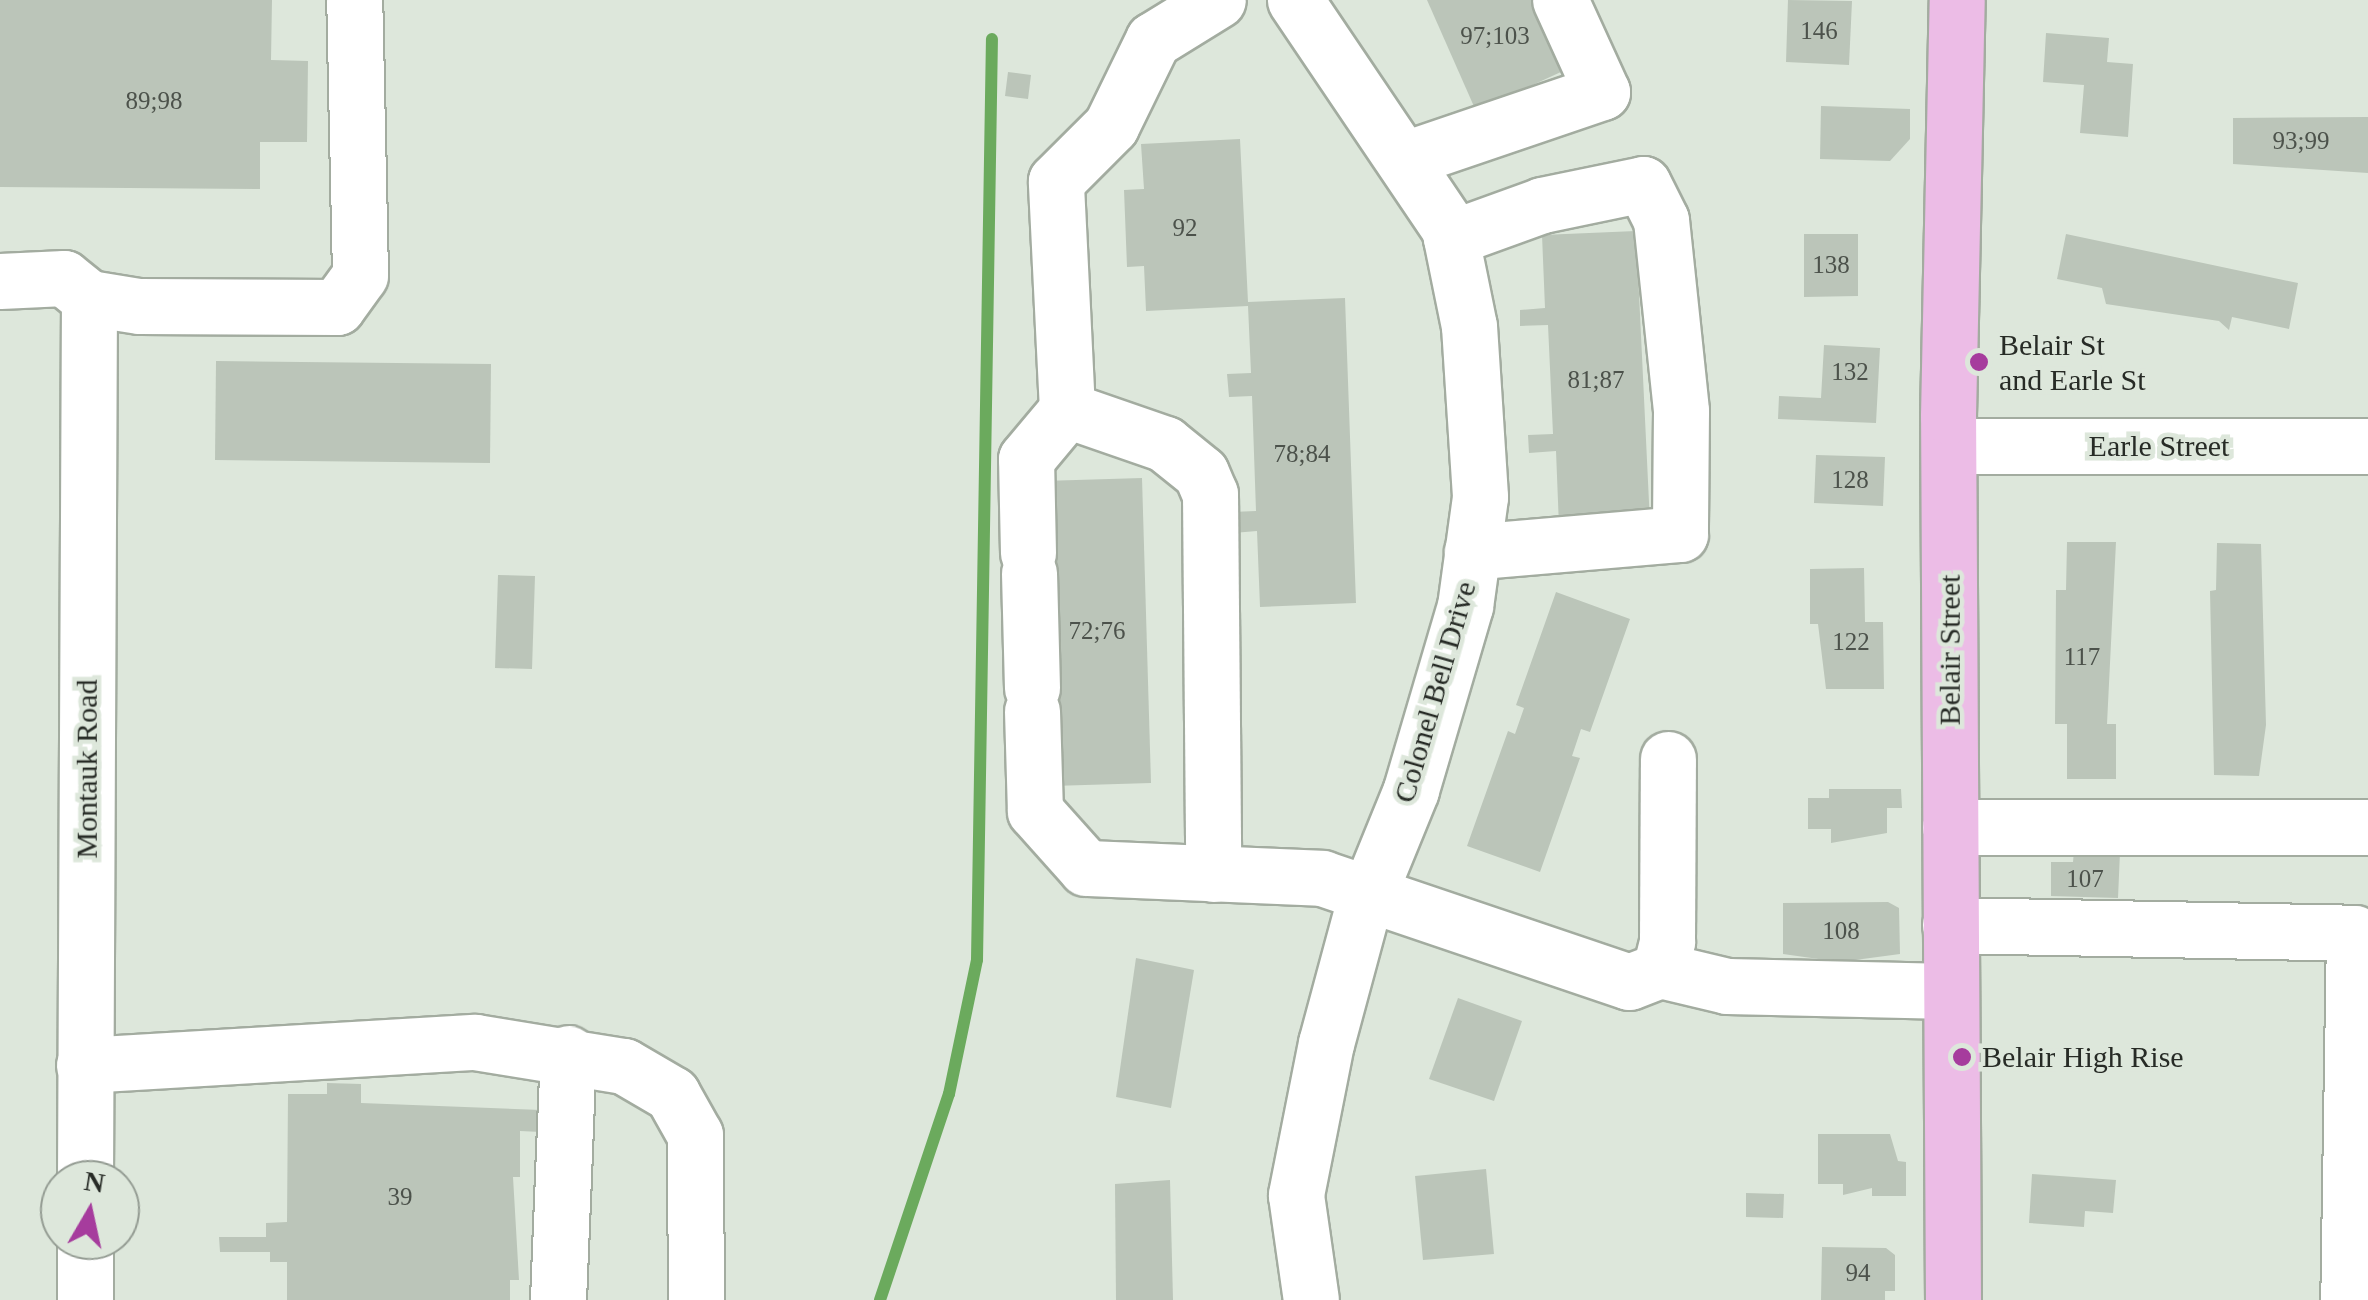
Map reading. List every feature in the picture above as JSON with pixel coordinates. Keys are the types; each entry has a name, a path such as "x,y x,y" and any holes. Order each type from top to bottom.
{"main road":[{"name":"Belair Street","path":"1952,1300 1950,446 1958,0"}],"street":[{"path":"0,281 64,278 89,298 139,306 337,307 360,275 354,0"},
{"path":"1218,0 1153,40 1112,126 1056,180 1066,410 1026,459 1035,811 1086,868 1322,878 1629,982 1660,970 1728,986 1950,991"},
{"name":"Colonel Bell Drive","path":"1294,0 1408,158 1451,238 1469,326 1480,497 1466,606 1411,790 1369,891 1326,1043 1296,1195 1311,1300"},
{"path":"1408,158 1602,92 1560,0"},
{"path":"1451,238 1542,205 1643,184 1661,220 1681,411 1680,534 1472,552"},
{"name":"Montauk Road","path":"84,1160 89,298"},
{"path":"1066,410 1165,444 1201,473 1210,494 1213,874"},
{"name":"Earle Street","path":"1950,446 2368,446"},
{"path":"1660,970 1667,941 1668,759"},
{"path":"1950,826 2368,827"},
{"path":"1950,924 2354,933 2348,1300"},
{"path":"84,1065 475,1042 624,1066 672,1094 695,1135 696,1300"},
{"path":"558,1300 568,1054"},
{"path":"84,1260 85,1300"}],"building":[{"path":"0,0 272,0 271,60 308,61 307,142 260,142 260,189 0,187"},
{"path":"1427,0 1531,0 1563,71 1476,111"},
{"path":"1788,0 1852,1 1849,65 1786,62"},
{"path":"2046,33 2109,38 2107,62 2133,64 2128,137 2080,133 2084,85 2043,82"},
{"path":"1008,72 1031,75 1028,99 1005,96"},
{"path":"1821,106 1910,109 1910,139 1890,161 1820,159"},
{"path":"2368,117 2368,173 2233,164 2233,118"},
{"path":"1240,139 1248,302 1345,298 1356,603 1260,607 1257,531 1233,533 1232,512 1256,511 1252,396 1229,397 1227,374 1251,373 1248,306 1146,311 1144,266 1127,267 1124,190 1144,189 1141,144"},
{"path":"1636,231 1650,523 1559,527 1556,451 1529,453 1528,435 1553,434 1548,325 1520,326 1520,310 1545,308 1542,235"},
{"path":"1804,234 1858,234 1858,296 1804,297"},
{"path":"2066,234 2298,283 2289,329 2232,317 2229,330 2219,321 2106,304 2102,288 2057,279"},
{"path":"1824,345 1880,348 1876,423 1778,419 1779,396 1821,398"},
{"path":"216,361 491,364 490,463 215,460"},
{"path":"1816,455 1885,457 1883,506 1814,503"},
{"path":"1142,478 1151,783 1052,786 1043,481"},
{"path":"2067,542 2116,542 2107,724 2116,724 2116,779 2067,779 2067,724 2055,724 2056,590 2066,590"},
{"path":"2217,543 2261,544 2266,725 2259,776 2214,775 2210,591 2216,590"},
{"path":"1864,568 1865,622 1883,622 1884,689 1826,689 1818,624 1810,624 1810,569"},
{"path":"498,575 535,576 532,669 495,668"},
{"path":"1556,592 1630,619 1590,732 1581,729 1572,756 1580,758 1540,872 1467,846 1508,731 1515,734 1524,708 1516,705"},
{"path":"1829,789 1901,789 1902,808 1887,808 1887,833 1831,843 1831,829 1808,829 1808,798 1829,798"},
{"path":"2074,851 2120,852 2118,898 2051,896 2051,862 2073,862"},
{"path":"1888,902 1899,908 1900,954 1840,962 1783,954 1783,903"},
{"path":"1136,958 1194,970 1171,1108 1116,1097"},
{"path":"1458,998 1522,1021 1494,1101 1429,1079"},
{"path":"327,1083 361,1084 361,1103 541,1110 541,1132 520,1131 520,1177 513,1177 519,1280 510,1280 510,1300 287,1300 287,1262 270,1262 270,1252 220,1252 219,1237 266,1237 266,1223 287,1222 288,1094 327,1094"},
{"path":"1818,1134 1890,1134 1898,1161 1906,1162 1906,1196 1872,1196 1872,1188 1843,1195 1843,1184 1818,1184"},
{"path":"1486,1169 1494,1254 1423,1260 1415,1176"},
{"path":"2032,1174 2116,1180 2113,1213 2085,1211 2084,1227 2029,1223"},
{"path":"1170,1180 1173,1300 1116,1300 1115,1184"},
{"path":"1746,1193 1784,1194 1783,1218 1746,1217"},
{"path":"1822,1247 1886,1248 1895,1255 1895,1291 1885,1291 1885,1300 1821,1300"}],"waterway":[{"path":"880,1300 949,1094 977,960 992,39"}],"place":[{"name":"Belair St and Earle St","path":"1979,362"},
{"name":"Belair High Rise","path":"1962,1057"}]}
